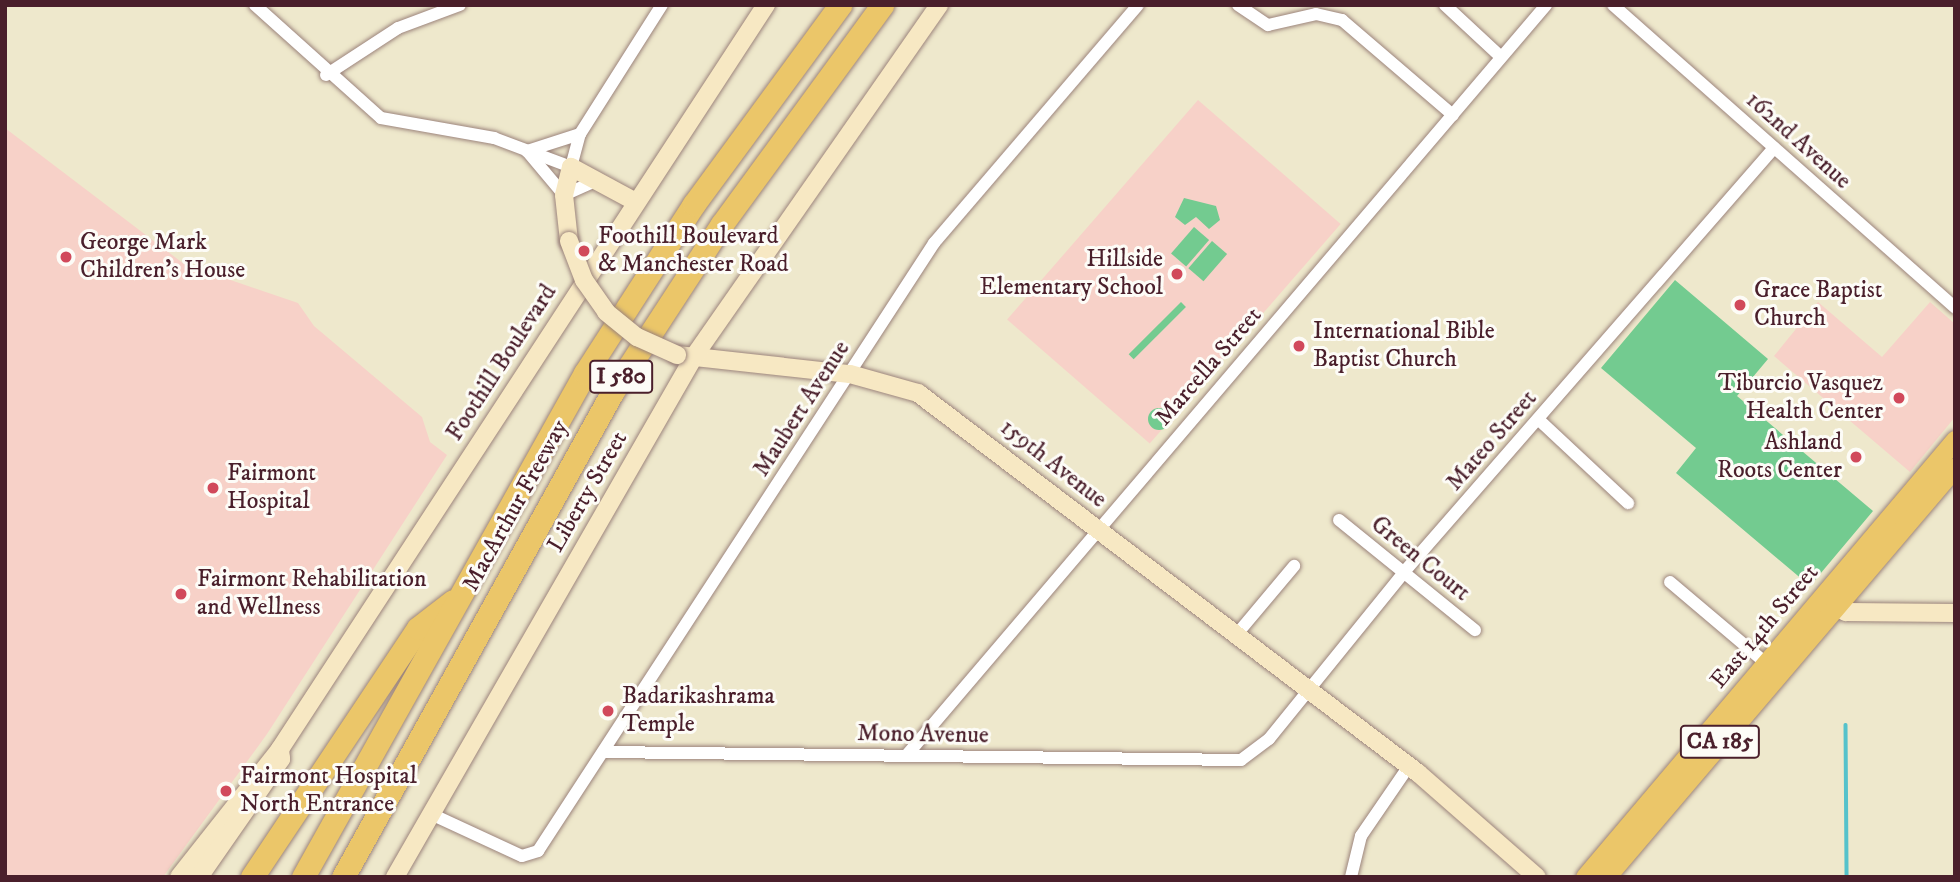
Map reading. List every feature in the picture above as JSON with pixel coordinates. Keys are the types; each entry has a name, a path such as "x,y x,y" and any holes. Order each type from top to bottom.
{"highway":[{"name":"MacArthur Freeway","path":"343,877 548,500 649,332 882,5"},
{"name":"MacArthur Freeway","path":"303,877 620,317 836,9"},
{"path":"252,877 418,628 461,596"},
{"path":"361,877 400,773"}],"main road":[{"name":"East 14th Street","path":"1606,877 1828,603 1955,440"},
{"name":"East 14th Street","path":"1585,877 1766,663 1828,603 1955,467"}],"street":[{"path":"255,5 327,75 381,118 494,138 570,167 636,202"},
{"path":"327,75 398,29 460,5"},
{"path":"570,167 580,134 662,5"},
{"name":"Foothill Boulevard","path":"179,877 215,845 281,759 280,749 766,5"},
{"name":"Liberty Street","path":"394,877 686,355 939,5"},
{"name":"Maubert Avenue","path":"431,814 530,856 605,752 934,243 1138,5"},
{"path":"1238,5 1268,25 1316,14 1342,20 1453,115"},
{"path":"1445,5 1501,57"},
{"name":"Marcella Street","path":"906,756 1546,5"},
{"name":"162nd Avenue","path":"1614,5 1955,308"},
{"path":"527,151 580,134"},
{"name":"Mateo Street","path":"1241,760 1258,751 1405,572 1774,148"},
{"path":"527,151 564,195 597,180"},
{"name":"159th Avenue","path":"570,167 564,195 569,241 584,280 606,312 637,337 686,355 850,373 918,393 1409,766 1537,877"},
{"path":"1539,420 1628,503"},
{"name":"Green Court","path":"1339,520 1475,631"},
{"path":"1237,635 1294,566"},
{"path":"1670,582 1766,663"},
{"path":"1828,603 1955,613"},
{"name":"Mono Avenue","path":"605,752 1241,760"},
{"path":"1351,877 1361,836 1409,766"},
{"name":"Foothill Boulevard","path":"199,877 215,845"}],"shaded area":[{"name":"Hillside Elementary School","path":"1198,100 1341,224 1150,444 1007,320"},
{"name":"Fairmont Rehabilitation and Wellness","path":"5,128 184,264 298,303 314,326 422,417 430,442 447,455 267,734 163,877 5,877"},
{"path":"1818,302 1882,357 1930,302 1955,324 1955,417 1910,472 1774,356"}],"green space":[{"path":"1184,198 1216,206 1220,220 1209,229 1196,217 1185,225 1175,217"},
{"path":"1194,227 1209,240 1186,267 1171,253"},
{"path":"1212,241 1227,254 1203,281 1188,268"},
{"path":"1675,280 1768,359 1737,396 1873,511 1810,586 1676,473 1696,448 1601,368"},
{"path":"1181,302 1186,307 1134,359 1129,354"},
{"path":"1159,408 1167,411 1170,419 1167,427 1159,430 1151,427 1148,419 1151,411"}],"waterway":[{"path":"1846,725 1847,877"}],"place":[{"name":"Foothill Boulevard & Manchester Road","path":"584,251"},
{"name":"George Mark Children's House","path":"66,257"},
{"name":"Hillside Elementary School","path":"1177,274"},
{"name":"Grace Baptist Church","path":"1740,305"},
{"name":"International Bible Baptist Church","path":"1299,346"},
{"name":"Tiburcio Vasquez Health Center","path":"1899,398"},
{"name":"Ashland Roots Center","path":"1856,457"},
{"name":"Fairmont Hospital","path":"213,488"},
{"name":"Fairmont Rehabilitation and Wellness","path":"181,594"},
{"name":"Badarikashrama Temple","path":"608,711"},
{"name":"Fairmont Hospital North Entrance","path":"226,791"}]}
